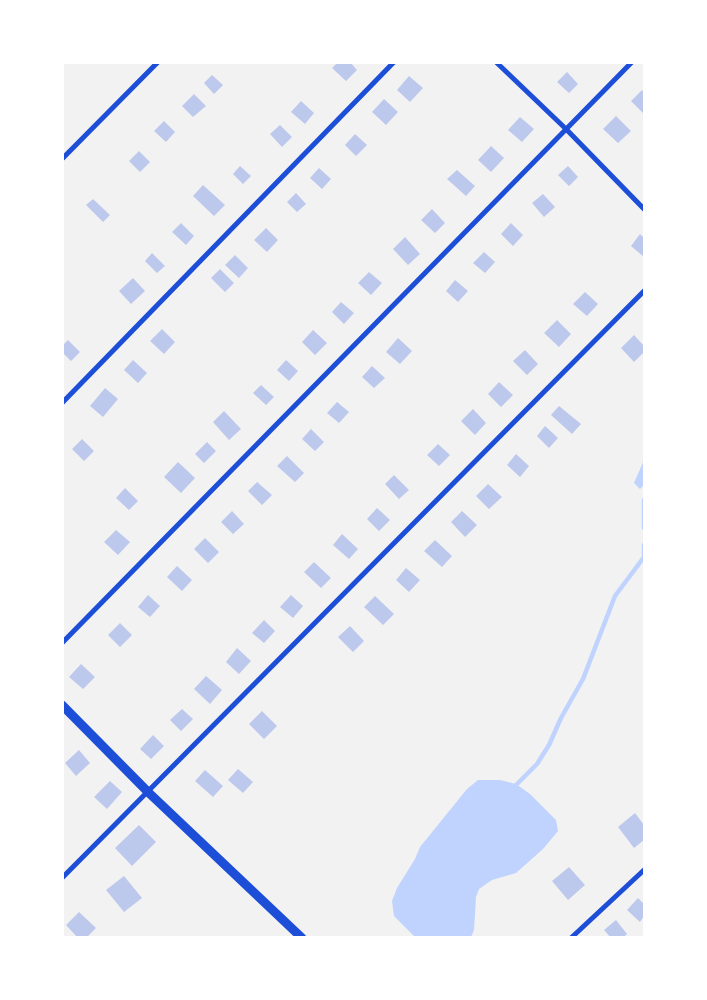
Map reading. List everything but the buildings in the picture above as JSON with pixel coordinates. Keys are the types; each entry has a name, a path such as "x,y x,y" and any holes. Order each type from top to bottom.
{"street":[{"path":"62,159 158,62"},
{"path":"62,403 394,62"},
{"path":"496,62 566,129 644,209"},
{"path":"62,643 632,62"},
{"path":"62,878 644,291"},
{"path":"62,705 148,792 302,938"},
{"path":"571,938 644,870"}],"water":[{"path":"644,460 644,485 640,489 634,483"},
{"path":"478,780 500,780 516,784 530,794 556,820 558,831 543,849 516,873 492,880 479,889 476,897 474,930 471,937 415,937 394,916 392,901 397,888 415,859 420,847 467,789"}],"waterway":[{"path":"644,500 644,528"},
{"path":"512,789 537,764 549,745 561,718 583,679 615,596 644,557 644,545"}]}
